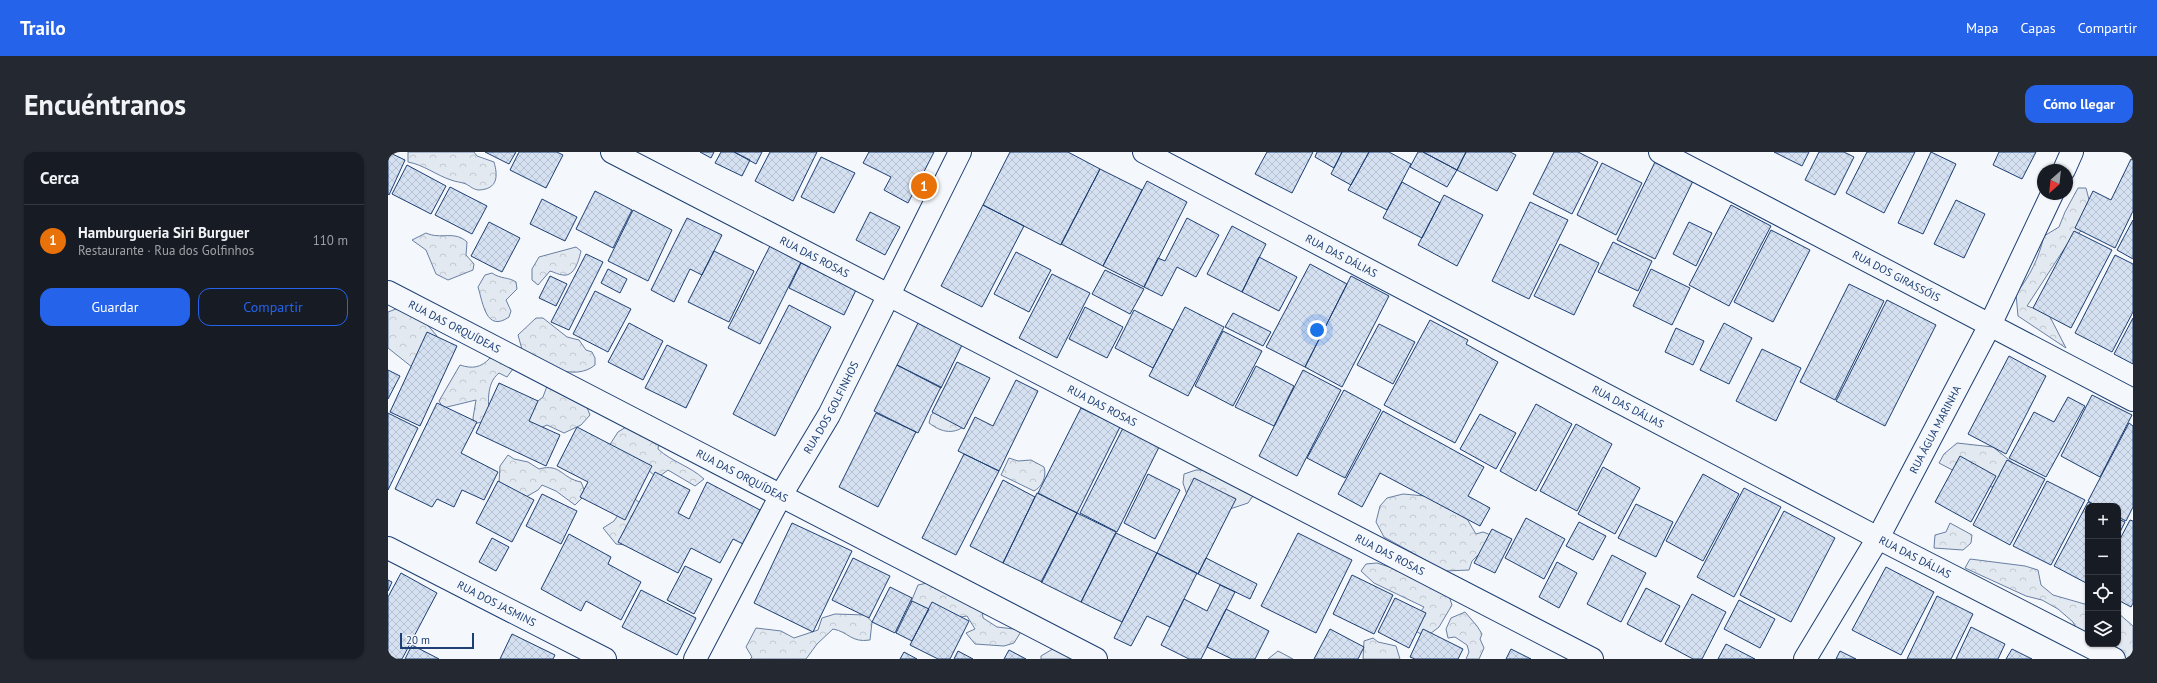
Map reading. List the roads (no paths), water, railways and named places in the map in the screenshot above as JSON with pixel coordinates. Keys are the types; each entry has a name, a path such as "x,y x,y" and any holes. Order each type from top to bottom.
{"street":[{"name":"RUA DAS ROSAS","path":"612,152 1592,659"},
{"name":"RUA DOS GOLFINHOS","path":"695,659 781,496 829,415 960,152"},
{"name":"RUA DAS DÁLIAS","path":"1144,152 1878,538 2114,659"},
{"name":"RUA DOS GIRASSÓIS","path":"1660,152 2133,400"},
{"path":"2067,164 2072,152"},
{"name":"RUA ÁGUA MARINHA","path":"1805,659 1878,538 1990,325 2049,200"},
{"name":"RUA DAS ORQUÍDEAS","path":"388,292 1096,659"},
{"name":"RUA DOS JASMINS","path":"388,548 605,659"}],"place":[{"name":"Hamburgueria Siri Burguer","path":"924,186"}]}
